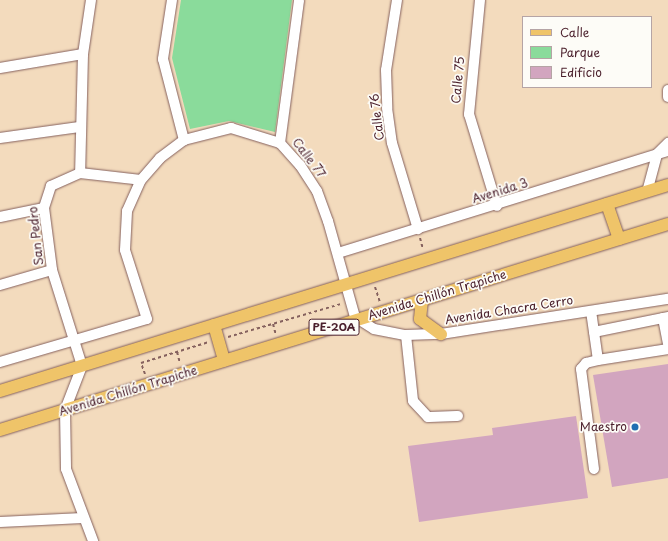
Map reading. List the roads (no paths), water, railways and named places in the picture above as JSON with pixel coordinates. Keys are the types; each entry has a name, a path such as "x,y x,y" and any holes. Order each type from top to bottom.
{"main road":[{"path":"0,391 668,185"},
{"path":"607,204 619,239"},
{"name":"Avenida Chillón Trapiche","path":"0,430 668,224"},
{"path":"422,300 420,319 441,334"},
{"path":"214,325 224,361"}],"street":[{"path":"91,0 83,54 79,128 80,173 141,180"},
{"path":"172,0 164,59 184,140"},
{"path":"280,143 299,0"},
{"name":"Calle 76","path":"397,0 386,70 386,108 392,143 418,229"},
{"name":"Calle 75","path":"480,0 469,114 497,206"},
{"path":"0,68 83,54"},
{"path":"668,90 668,97"},
{"path":"0,138 79,128"},
{"name":"Calle 77","path":"75,341 146,319 125,250 127,211 141,180 184,140 231,128 280,143 317,191 338,253 345,285 356,320"},
{"path":"647,192 657,154 668,143"},
{"name":"Avenida 3","path":"338,253 497,206 668,151"},
{"name":"San Pedro","path":"80,173 51,186 44,208 52,270 82,366"},
{"path":"0,216 44,208"},
{"path":"0,285 52,270"},
{"name":"Avenida Chacra Cerro","path":"356,320 374,329 406,335 441,334 668,299"},
{"path":"591,311 598,360"},
{"path":"594,332 665,318 668,344"},
{"path":"406,335 413,401 428,417 458,416"},
{"path":"0,362 75,341"},
{"path":"594,469 582,369 586,363 598,360 668,349"},
{"path":"82,366 65,410 66,469 82,518 94,541"},
{"path":"0,522 82,518"}],"place":[{"name":"Maestro","path":"635,427"}]}
